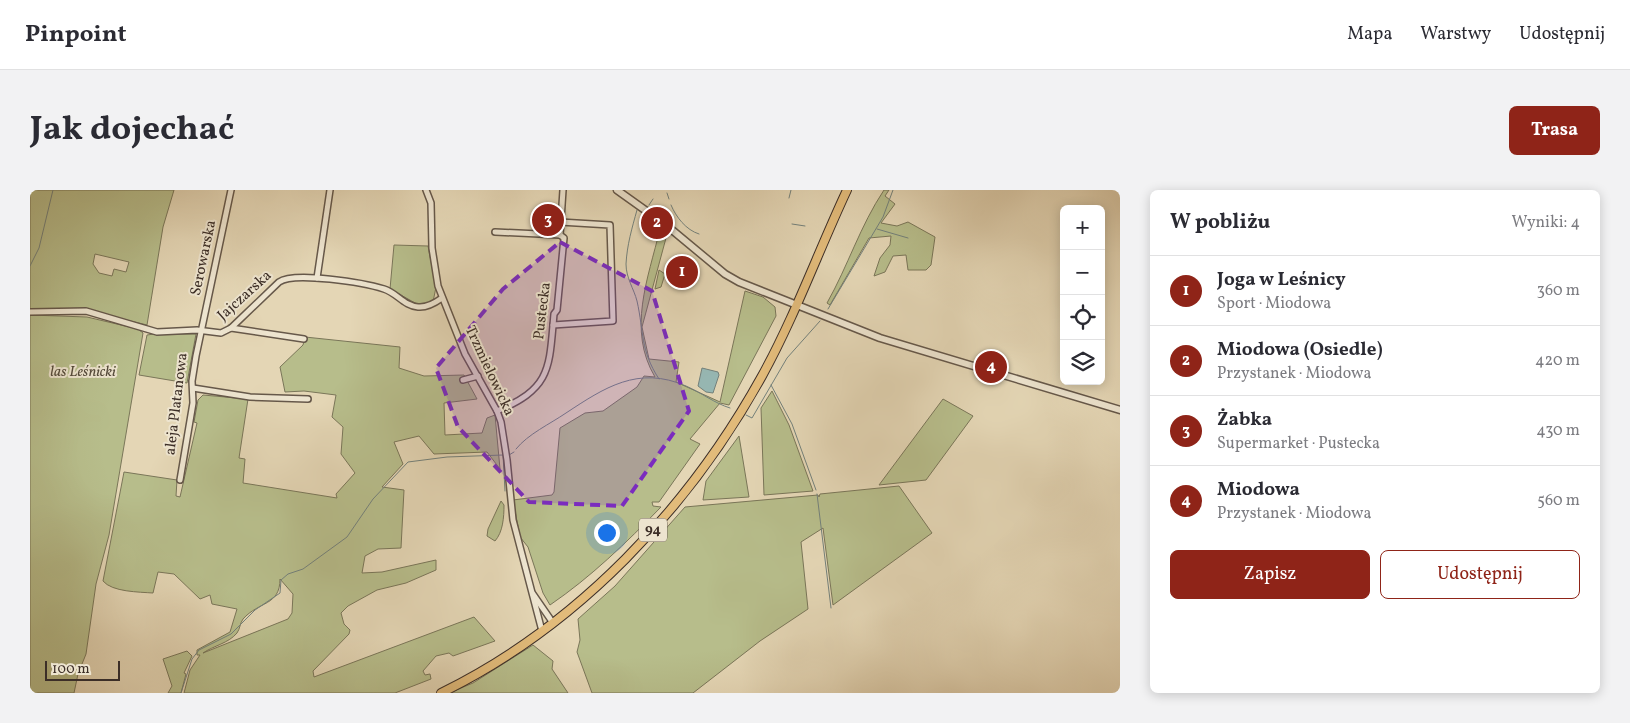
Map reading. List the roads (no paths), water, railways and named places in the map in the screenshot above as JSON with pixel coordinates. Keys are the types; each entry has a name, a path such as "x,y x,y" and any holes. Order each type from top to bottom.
{"main road":[{"name":"94","path":"441,693 492,666 553,623 621,562 680,499 712,456 757,384 847,190"}],"street":[{"name":"Serowarska","path":"200,331 231,190"},
{"path":"317,278 330,190"},
{"name":"Trzmielowicka","path":"426,190 431,203 434,268 442,298 465,354 497,411 507,460 513,520 542,631"},
{"name":"Pustecka","path":"497,411 527,396 546,374 550,361 564,238 560,235 563,190"},
{"path":"617,190 666,225 725,274 739,282 796,303 880,338 1120,410"},
{"path":"553,325 613,322 610,225 560,222"},
{"path":"495,232 560,235"},
{"name":"Jajczarska","path":"30,312 86,311 157,332 200,331 221,333 231,328 283,279 317,278 384,289 406,303 418,307 427,307 442,298"},
{"path":"231,328 304,339"},
{"name":"aleja Platanowa","path":"180,480 193,403 192,381 200,331"},
{"path":"464,380 478,376"},
{"path":"193,388 250,396 308,399"},
{"name":"Trzmielowicka","path":"533,594 553,623"}],"water":[{"path":"702,368 718,372 719,375 713,393 706,392 698,386"}],"waterway":[{"path":"30,266 39,248 53,190"},
{"path":"789,198 791,190"},
{"path":"828,309 883,217 893,190"},
{"path":"667,193 669,199"},
{"path":"649,205 653,199"},
{"path":"671,205 682,222 699,234"},
{"path":"637,210 629,243 626,269 637,301 646,350 659,379"},
{"path":"792,224 805,226"},
{"path":"877,229 908,238"},
{"path":"746,415 752,418 787,358 820,321"},
{"path":"516,449 533,434 594,395 622,382 637,379 669,380 686,386 730,408"},
{"path":"771,385 792,424 816,490"},
{"path":"509,455 514,452"},
{"path":"181,693 192,659 199,650 231,634 255,610 280,593 281,580 288,574 303,569 347,537 373,499 408,462 447,457 503,455 505,491"},
{"path":"817,494 831,608"}],"place":[{"name":"Żabka","path":"548,220"},
{"name":"Miodowa (Osiedle)","path":"657,223"},
{"name":"Joga w Leśnicy","path":"682,272"},
{"name":"Miodowa","path":"991,367"}],"park label":[{"name":"las Leśnicki","path":"83,372"}]}
